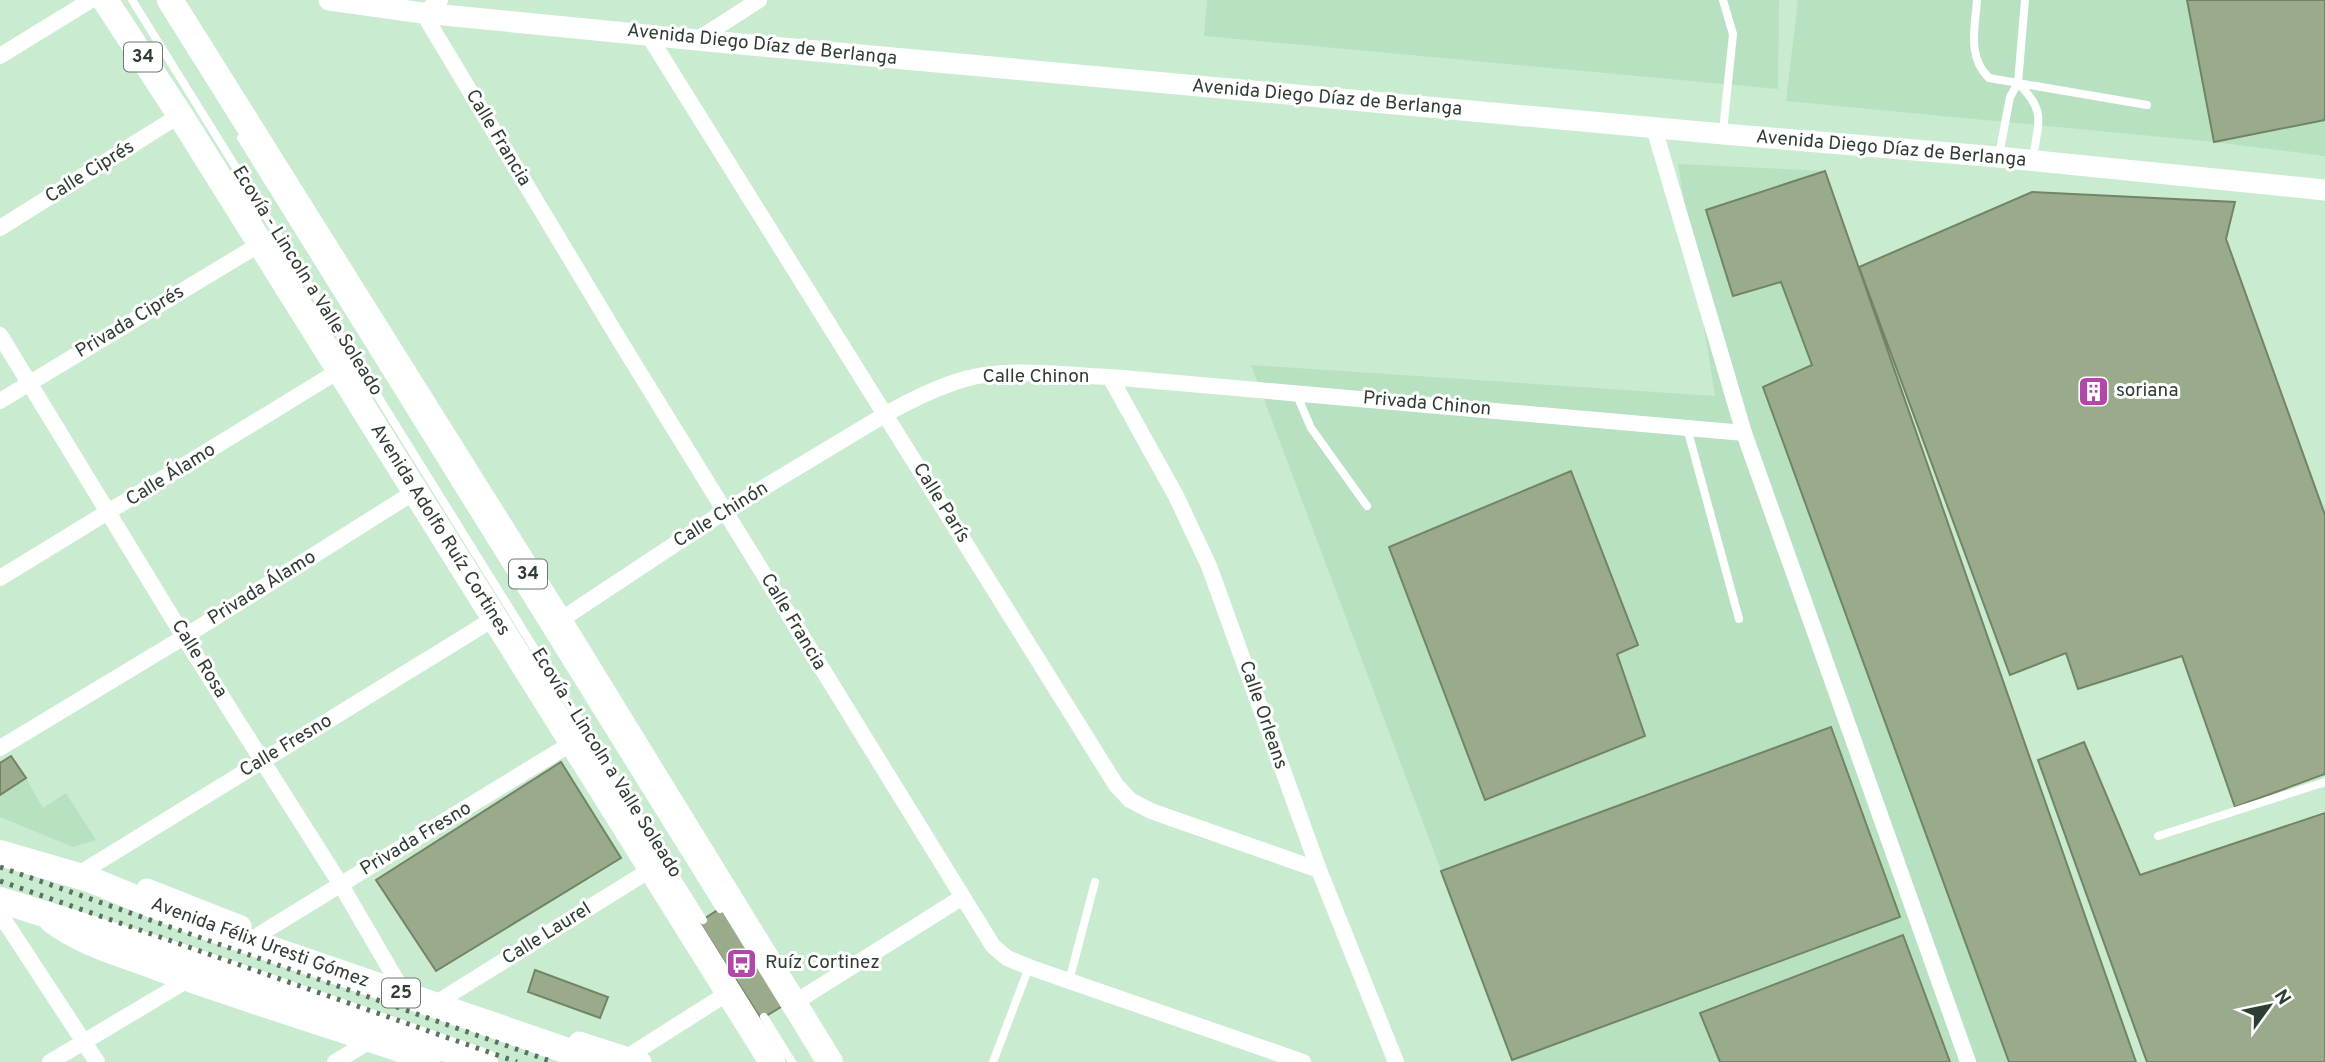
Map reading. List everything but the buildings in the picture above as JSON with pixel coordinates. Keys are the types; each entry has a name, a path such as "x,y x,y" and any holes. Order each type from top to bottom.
{"main road":[{"name":"Avenida Adolfo Ruíz Cortines","path":"105,0 180,115 772,1062"},
{"name":"34","path":"170,0 559,621 830,1062"},
{"name":"Avenida Félix Uresti Gómez","path":"0,853 83,877 201,925 600,1062"},
{"name":"Avenida Félix Uresti Gómez","path":"1,913 40,914 188,970 485,1062"}],"street":[{"path":"0,56 91,0"},
{"name":"Avenida Diego Díaz de Berlanga","path":"329,0 432,7 697,40 2033,160 2325,190"},
{"path":"697,40 759,0"},
{"name":"Calle Francia","path":"432,7 725,511 993,946 1007,958 1030,967 1303,1062"},
{"name":"Calle París","path":"646,33 1116,785 1130,800 1151,811 1319,870"},
{"name":"Calle Ciprés","path":"0,228 180,115"},
{"path":"1654,128 1744,433 1968,1062"},
{"name":"Privada Ciprés","path":"0,401 260,244"},
{"name":"Calle Rosa","path":"0,335 184,637 341,885 398,983"},
{"name":"Calle Álamo","path":"0,578 340,370"},
{"name":"Calle Chinon","path":"886,414 910,401 966,379 995,374 1110,377"},
{"name":"Privada Chinon","path":"1110,377 1744,433"},
{"name":"Calle Orleans","path":"1110,377 1176,496 1209,566 1319,870 1396,1062"},
{"name":"Calle Chinón","path":"559,621 725,511 886,414"},
{"name":"Privada Álamo","path":"0,748 184,637 416,491"},
{"name":"Calle Fresno","path":"83,877 262,760 495,618"},
{"name":"Privada Fresno","path":"260,934 572,743"},
{"name":"Calle Laurel","path":"444,998 650,870"},
{"path":"83,877 129,882 260,934 398,983 634,1060 728,993"},
{"path":"794,1003 961,898"},
{"path":"1,913 97,1062"},
{"path":"50,1062 188,970 430,1062"},
{"path":"335,1062 370,1041"}],"lane":[{"name":"Ecovía - Lincoln a Valle Soleado","path":"132,0 703,919"},
{"path":"1723,0 1733,34 1723,134"},
{"path":"1977,0 1973,50 1977,64 1989,78 2147,105"},
{"path":"1998,157 2010,97 2018,83 2025,0"},
{"path":"2018,83 2031,95 2039,111 2033,160"},
{"path":"236,130 720,909"},
{"path":"1296,393 1311,428 1367,506"},
{"path":"1687,428 1739,619"},
{"path":"2158,835 2325,782"},
{"path":"1069,981 1095,882"},
{"path":"993,1062 1030,967"},
{"path":"764,1017 792,1062"}],"shaded area":[{"path":"1207,0 1779,0 1778,89 1204,36"},
{"path":"1798,0 2325,0 2325,156 2214,142 1786,101"},
{"path":"1678,164 1825,171 2136,1062 1513,1062 1251,365 1715,396"},
{"path":"26,778 43,808 66,793 96,840 73,847 0,817 0,795"}],"railway":[{"path":"0,867 553,1062"},
{"path":"0,881 517,1062"}],"place":[{"name":"soriana","path":"2093,391"},
{"name":"Ruíz Cortinez","path":"742,963"}]}
